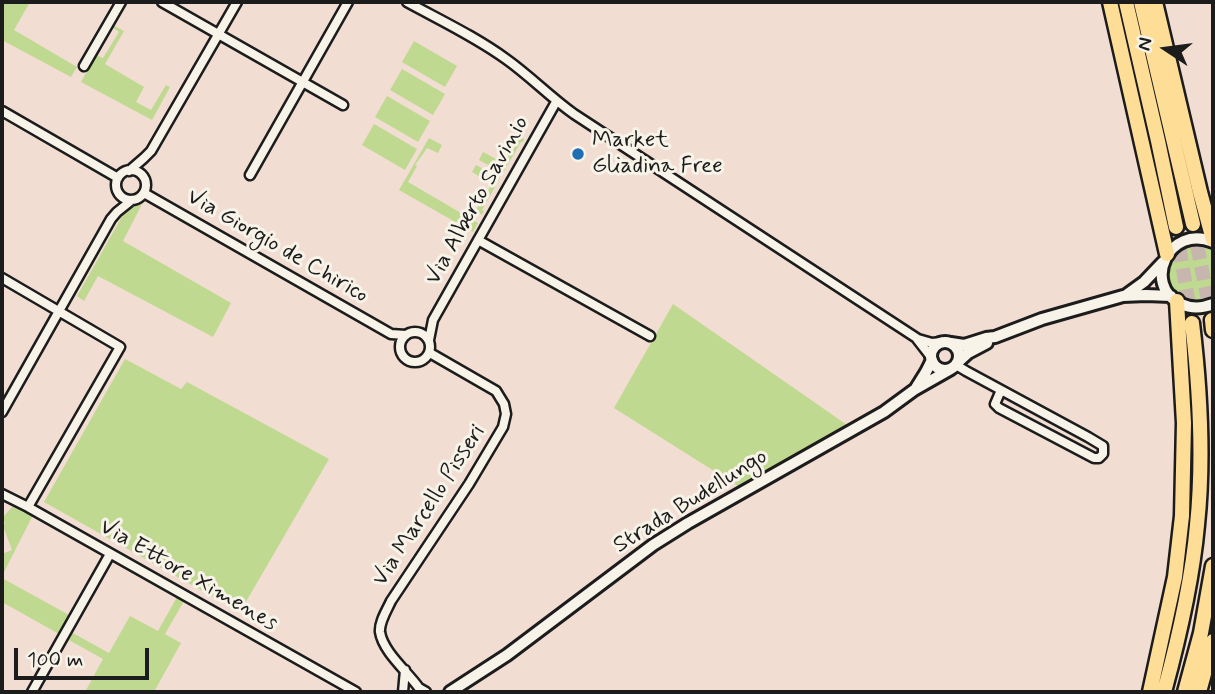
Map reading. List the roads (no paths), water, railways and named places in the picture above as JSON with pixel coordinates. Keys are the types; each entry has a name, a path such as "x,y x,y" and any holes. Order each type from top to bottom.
{"highway":[{"path":"1110,2 1166,257"},
{"path":"1126,2 1176,227"},
{"path":"1141,2 1193,224"},
{"path":"1155,2 1213,241"},
{"path":"1150,692 1173,586 1182,516 1184,423 1174,299"},
{"path":"1164,692 1186,606 1199,507 1200,417 1192,323"},
{"path":"1185,692 1201,633 1213,566"},
{"path":"1199,692 1213,641"}],"street":[{"path":"84,66 121,2"},
{"path":"162,2 343,106"},
{"path":"111,219 118,191 118,178 150,151 237,2"},
{"path":"250,175 348,2"},
{"path":"407,2 491,49 556,102 917,339 946,343 959,352 955,366"},
{"name":"Via Alberto Savinio","path":"433,320 556,102"},
{"path":"2,111 118,178"},
{"path":"2,412 111,219 144,193 146,164 150,151"},
{"path":"129,171 139,173 146,181"},
{"path":"118,191 125,199 132,200"},
{"name":"Via Giorgio de Chirico","path":"144,193 391,334"},
{"name":"Strada Budellungo","path":"1123,296 1144,282 1176,245 1188,239 1202,238 1213,241"},
{"path":"478,240 650,336"},
{"path":"1166,257 1163,282 1174,299"},
{"path":"2,278 120,347 28,507"},
{"name":"Strada Budellungo","path":"913,391 926,372 934,348 946,343 964,345 1123,296 1149,295 1174,299 1183,305 1199,308 1213,304"},
{"path":"391,334 406,335 433,320"},
{"path":"429,340 433,320"},
{"path":"416,331 429,340 429,353"},
{"path":"391,334 400,348"},
{"path":"400,348 406,335"},
{"name":"Strada Budellungo","path":"450,692 507,655 653,545 884,411 997,336"},
{"path":"917,339 935,366 940,369 955,366 1001,390 1099,442 1103,446 1103,454 1094,458 999,408 995,404 1001,390"},
{"name":"Via Marcello Pisseri","path":"400,348 404,358 413,362 423,360 429,353 496,391 504,404 506,414 503,427 469,484 383,617 380,631 385,646 419,688 426,692"},
{"name":"Via Ettore Ximenes","path":"2,494 356,692"},
{"path":"32,692 110,554"},
{"path":"404,692 405,670"}],"tunnel":[{"path":"1193,225 1212,320"},
{"path":"1176,227 1192,323"}],"place":[{"name":"Market Gliadina Free","path":"578,154"}]}
